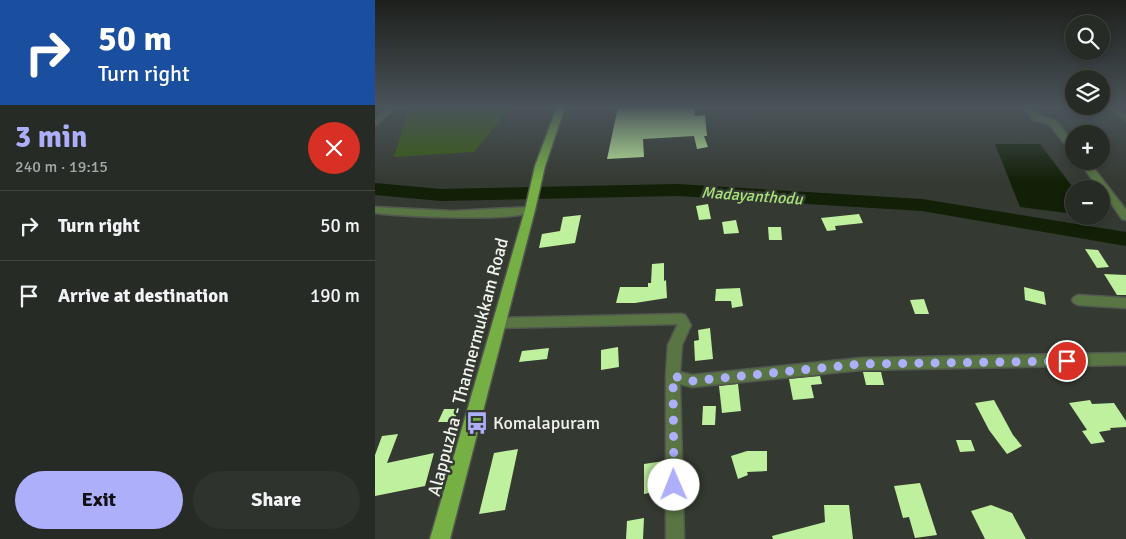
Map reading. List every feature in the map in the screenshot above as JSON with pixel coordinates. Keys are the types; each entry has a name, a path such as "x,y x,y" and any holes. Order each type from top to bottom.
{"main road":[{"name":"Alappuzha - Thannermukkam Road","path":"440,539 531,207 540,166 552,132"}],"street":[{"path":"1090,170 1126,217"},
{"path":"375,210 423,215 482,214 531,207"},
{"path":"1078,300 1126,303"},
{"path":"499,323 681,319 685,325 675,346 673,376 675,539"},
{"path":"673,376 692,381 861,364 1126,360"}],"green space":[{"path":"401,132 490,132 474,152 394,157"}],"shaded area":[{"path":"995,144 1040,144 1067,180 1065,180 1065,213 1020,207"}],"building":[{"path":"613,132 707,132 707,136 704,136 708,147 697,149 694,136 643,139 644,157 607,159"},
{"path":"708,204 711,219 699,220 696,206"},
{"path":"859,214 863,223 835,226 836,230 827,231 821,218"},
{"path":"581,215 575,243 539,248 542,234 560,231 563,217"},
{"path":"736,220 739,233 724,234 722,222"},
{"path":"768,227 781,227 782,240 769,240"},
{"path":"1085,249 1098,250 1109,267 1097,268"},
{"path":"664,263 664,281 666,280 667,298 635,303 616,303 620,287 648,287 648,283 651,283 652,264"},
{"path":"1104,274 1126,275 1126,295 1117,295"},
{"path":"1024,287 1044,292 1046,305 1025,300"},
{"path":"740,288 743,306 732,308 731,301 715,301 716,289"},
{"path":"924,299 929,314 915,314 910,300"},
{"path":"710,328 713,359 695,361 694,341 699,340 698,330"},
{"path":"618,347 619,367 601,370 601,350"},
{"path":"549,348 547,359 519,362 522,351"},
{"path":"863,372 881,372 884,385 866,385"},
{"path":"820,376 822,384 811,385 814,398 793,400 789,379"},
{"path":"738,384 741,411 722,413 719,386"},
{"path":"994,400 1013,435 1022,446 1007,454 989,430 975,403"},
{"path":"1090,400 1092,404 1114,403 1126,421 1126,427 1110,428 1111,430 1099,432 1105,442 1091,444 1082,431 1087,430 1069,403"},
{"path":"703,406 716,406 715,425 702,425"},
{"path":"444,409 459,409 453,422 438,422"},
{"path":"398,434 387,463 434,453 425,486 375,496 375,455 382,436"},
{"path":"956,440 971,440 975,451 960,452"},
{"path":"518,449 505,510 479,514 494,453"},
{"path":"747,451 767,451 767,471 747,472 748,475 738,479 731,456"},
{"path":"664,461 664,490 644,494 644,464"},
{"path":"920,483 937,535 915,538 909,517 903,518 894,486"},
{"path":"824,505 849,505 853,539 773,539 772,536 825,522"},
{"path":"991,505 1012,513 1026,539 985,539 971,511"},
{"path":"644,518 643,539 626,539 627,521"}],"waterway":[{"name":"Madayanthodu","path":"375,189 441,195 678,190 922,205 1126,239"}],"place":[{"name":"Komalapuram","path":"477,423"}],"route":[{"path":"674,485 673,376 692,381 861,364 1067,361"}]}
